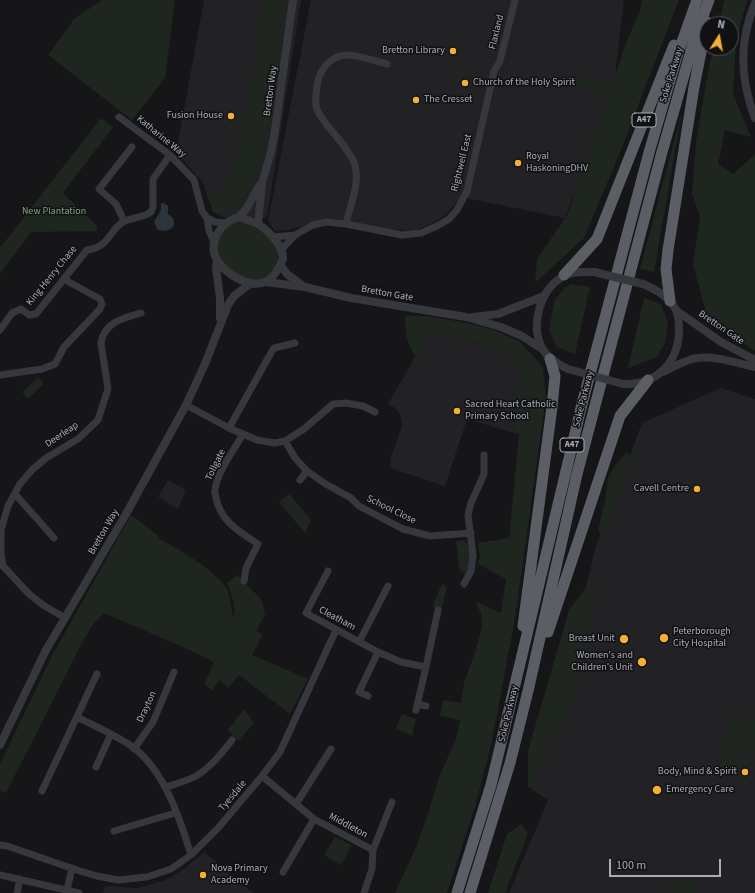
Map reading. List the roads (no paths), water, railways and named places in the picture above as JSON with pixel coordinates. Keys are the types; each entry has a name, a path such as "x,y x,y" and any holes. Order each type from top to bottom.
{"highway":[{"name":"A47","path":"564,275 596,239 669,58 689,0"},
{"name":"Soke Parkway","path":"457,893 491,785 582,404 650,149 678,53 697,0"},
{"name":"Soke Parkway","path":"470,893 510,763 528,691 577,474 662,152 695,37 709,0"},
{"path":"670,301 666,269 668,250 694,87 712,0"},
{"name":"A47","path":"515,688 552,407 555,376 550,359"},
{"name":"A47","path":"528,691 620,416 648,380"}],"street":[{"name":"Bretton Way","path":"258,224 262,183 271,152 275,130 294,0"},
{"name":"Flaxland","path":"496,68 500,61 515,0"},
{"path":"755,3 745,35 743,68 745,86 755,118"},
{"path":"346,224 355,187 356,173 354,163 349,154 323,121 317,110 315,98 317,82 321,71 326,65 341,56 349,55 387,64"},
{"name":"Rightwell East","path":"273,237 294,235 326,222 346,224 402,236 421,233 437,226 449,218 456,210 467,191 496,68"},
{"name":"Katharine Way","path":"119,117 170,155 194,180 202,211 215,244"},
{"path":"132,147 99,189 116,204 124,221 140,218 151,212 153,207 152,179 170,155"},
{"name":"Bretton Way","path":"239,217 247,208 262,183"},
{"path":"239,217 258,224 277,242 283,257 280,265 272,277 266,282 251,283 238,278 229,272 217,260 214,250 217,233 225,223 239,217"},
{"path":"206,218 215,222 225,223"},
{"name":"King Henry Chase","path":"0,330 12,313 21,309 29,315 36,314 86,250 95,249 104,243 124,221"},
{"name":"Rightwell East","path":"281,250 294,235"},
{"name":"Bretton Way","path":"217,260 216,267 220,298 220,325"},
{"name":"Bretton Gate","path":"280,265 287,274 305,287"},
{"path":"661,373 670,361 678,343 679,326 677,311 670,301 654,288 594,272 577,272 564,275 544,296 538,313 537,323 537,331 542,349 550,359 568,369 623,384 631,384 648,380 694,358 728,361 755,367"},
{"path":"0,375 42,369 55,364 64,347 100,309 102,304 100,299 64,278"},
{"name":"Bretton Gate","path":"266,282 305,287 351,298 466,317 501,327 522,336 542,349"},
{"name":"Bretton Way","path":"0,745 46,650 126,514 186,405 205,364 228,305 234,296 251,283"},
{"name":"Bretton Gate","path":"466,317 484,317 498,314 544,296"},
{"name":"Bretton Gate","path":"677,311 721,342 755,360"},
{"name":"Deerleap","path":"65,618 43,605 29,594 1,567 1,530 8,506 20,484 32,470 46,458 78,439 98,420 108,389 100,343 101,337 106,328 124,318 141,313"},
{"path":"271,340 274,348"},
{"path":"229,428 274,348 295,343"},
{"path":"186,405 229,428 257,440 275,443 285,441 304,428 332,404 346,403 363,406 375,412"},
{"name":"Tollgate","path":"243,434 220,475 214,490 218,505 225,519 238,531 258,544 246,568 244,581"},
{"path":"285,441 295,458 307,471 300,480"},
{"path":"464,584 471,571 474,555 468,515 470,503 484,474 484,455"},
{"name":"School Close","path":"307,471 324,484 351,498 359,506 403,529 430,536 471,533"},
{"path":"15,494 54,538"},
{"name":"Cleatham","path":"328,571 306,613 378,652 401,662 426,667"},
{"name":"Cleatham","path":"359,642 388,586"},
{"path":"426,706 416,707 438,610"},
{"name":"Tyesdale","path":"0,839 3,846 97,876 118,880 147,877 171,869 191,855 219,827 280,752 336,630"},
{"path":"368,696 358,692 378,652"},
{"name":"Drayton","path":"134,749 153,722 174,672"},
{"path":"42,791 97,674"},
{"path":"77,717 111,734 134,749 150,766 166,787 175,813 184,832 191,855"},
{"path":"96,767 111,734"},
{"path":"166,787 196,776 213,762 232,740"},
{"path":"296,804 331,748"},
{"name":"Middleton","path":"262,776 314,819 373,850"},
{"name":"Middleton","path":"364,893 372,869 373,850 392,802"},
{"path":"114,831 175,813"},
{"name":"Middleton","path":"283,872 314,819"},
{"path":"67,890 72,868"},
{"path":"0,875 79,893"},
{"path":"17,893 20,879"}],"place":[{"name":"Bretton Library","path":"453,51"},
{"name":"Church of the Holy Spirit","path":"465,83"},
{"name":"The Cresset","path":"416,100"},
{"name":"Fusion House","path":"231,116"},
{"name":"Royal HaskoningDHV","path":"518,163"},
{"name":"Sacred Heart Catholic Primary School","path":"457,411"},
{"name":"Cavell Centre","path":"697,489"},
{"name":"Peterborough City Hospital","path":"664,638"},
{"name":"Breast Unit","path":"624,639"},
{"name":"Women's and Children's Unit","path":"642,662"},
{"name":"Body, Mind & Spirit","path":"745,772"},
{"name":"Emergency Care","path":"657,790"},
{"name":"Nova Primary Academy","path":"203,875"}],"park label":[{"name":"New Plantation","path":"54,212"}]}
